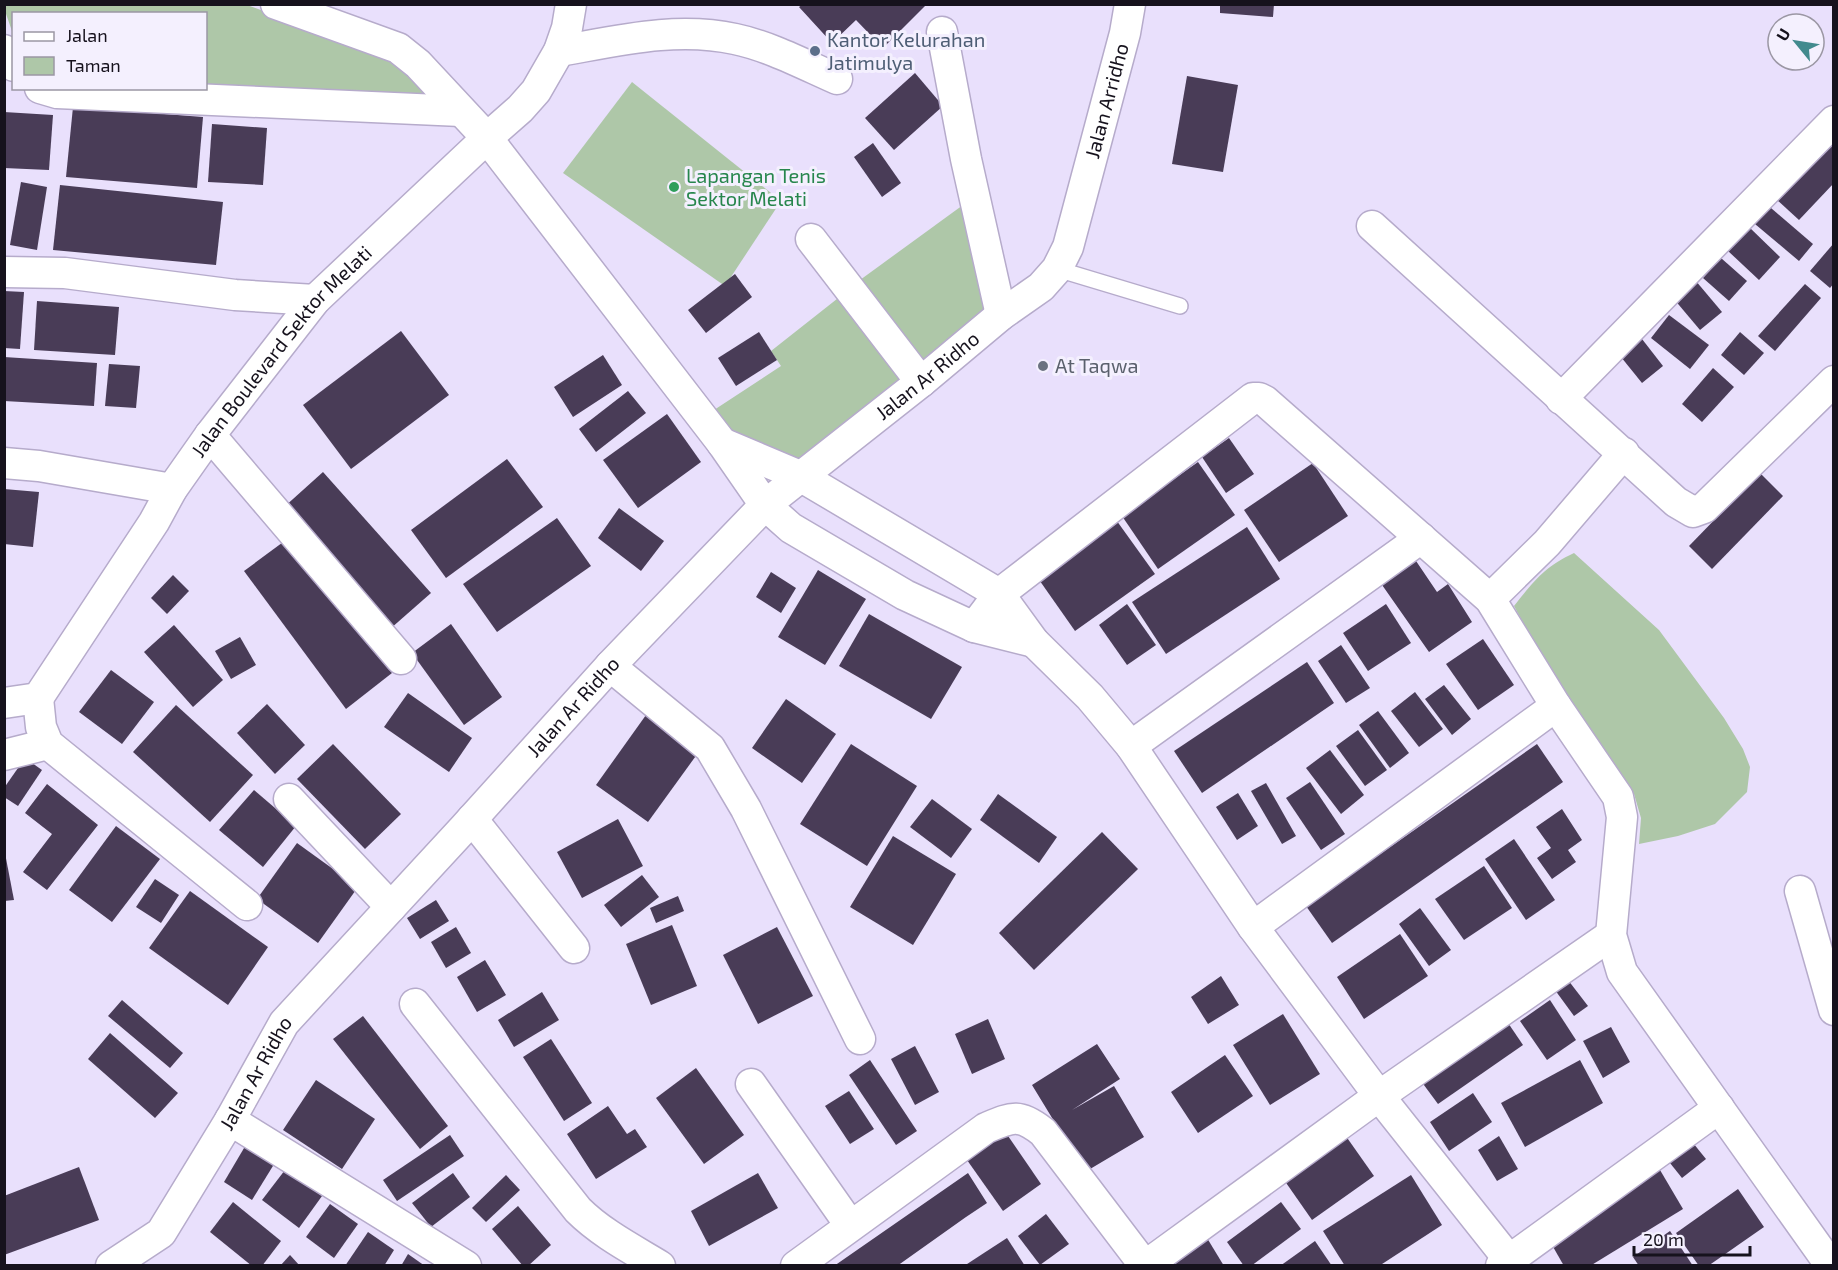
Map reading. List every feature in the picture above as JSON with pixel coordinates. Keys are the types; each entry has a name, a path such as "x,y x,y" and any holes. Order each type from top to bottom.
{"street":[{"path":"276,4 398,48 409,55 487,138 722,443 765,505 791,528 896,589 974,627 1034,642"},
{"name":"Jalan Boulevard Sektor Melati","path":"38,698 154,522 172,489 210,435 315,300 536,92 559,51 567,28 571,4"},
{"name":"Jalan Arridho","path":"1063,258 1082,196 1125,33 1130,4"},
{"path":"942,32 966,159 1001,315"},
{"path":"559,51 663,33 705,34 737,39 837,78"},
{"path":"4,50 12,63"},
{"path":"47,90 57,93 461,111"},
{"path":"1561,399 1833,121"},
{"path":"1372,226 1561,399 1617,461 1693,512 1700,511 1833,381"},
{"path":"811,239 921,382"},
{"name":"Jalan Ar Ridho","path":"111,1266 160,1233 231,1120 284,1023 610,666 765,505 921,382 1001,315 1041,287 1063,258"},
{"path":"4,272 65,273 235,295 315,300"},
{"path":"974,627 999,594 1253,398 1259,398 1281,413 1490,599 1556,706 1618,797 1622,817 1611,936 1622,972 1831,1266"},
{"path":"210,435 401,659"},
{"path":"722,443 800,476 999,594 1034,642 1090,697 1131,746 1252,927 1508,1263 1719,1108"},
{"path":"1490,599 1548,543 1617,461"},
{"path":"4,463 39,466 172,489"},
{"path":"1131,746 1421,538"},
{"path":"610,666 710,748 746,809 860,1039"},
{"path":"4,704 38,698 41,727 48,744 247,905"},
{"path":"1252,927 1556,706"},
{"path":"4,755 48,744"},
{"path":"289,800 391,907"},
{"path":"472,819 574,948"},
{"path":"1800,891 1833,1010"},
{"path":"796,1266 986,1128 1009,1119 1028,1120 1042,1132 1145,1266 1379,1096 1611,936"},
{"path":"415,1004 578,1210 615,1239 660,1266"},
{"path":"751,1084 850,1225"},
{"path":"231,1120 466,1266"}],"lane":[{"path":"1063,258 1180,306"}],"green space":[{"path":"5,4 247,5 391,58 428,96 207,87 207,12 12,12 12,31"},
{"name":"Lapangan Tenis Sektor Melati","path":"632,82 781,201 725,286 563,173"},
{"path":"963,205 991,312 923,365 860,280"},
{"path":"842,295 902,380 802,461 728,430 714,410 781,366 771,351"},
{"path":"1574,553 1659,630 1724,718 1743,749 1750,767 1747,792 1715,824 1678,836 1639,844 1641,818 1634,794 1594,740 1547,667 1514,606 1540,575"}],"building":[{"path":"803,4 927,4 883,48 856,20 832,43 799,7"},
{"path":"1220,4 1274,4 1273,17 1220,13"},
{"path":"915,73 943,106 894,150 865,118"},
{"path":"1187,76 1238,85 1223,172 1172,164"},
{"path":"73,107 203,117 197,188 66,177"},
{"path":"4,112 53,115 49,170 4,168"},
{"path":"212,124 267,128 263,185 208,182"},
{"path":"1834,137 1834,183 1799,220 1776,199"},
{"path":"873,143 901,183 882,197 854,157"},
{"path":"21,182 47,187 37,250 10,245"},
{"path":"60,185 223,202 216,265 53,250"},
{"path":"1764,202 1813,244 1799,261 1749,219"},
{"path":"1749,227 1780,257 1759,280 1727,250"},
{"path":"1834,243 1834,283 1830,288 1810,271"},
{"path":"1721,258 1747,281 1729,301 1703,278"},
{"path":"735,274 752,297 706,333 688,310"},
{"path":"1690,274 1722,312 1700,330 1668,292"},
{"path":"1805,284 1821,298 1775,351 1758,336"},
{"path":"4,291 24,292 20,349 4,348"},
{"path":"37,301 119,307 115,355 34,350"},
{"path":"1669,315 1709,345 1690,369 1651,338"},
{"path":"401,331 449,395 351,469 303,405"},
{"path":"759,332 777,360 736,386 718,358"},
{"path":"1740,332 1764,353 1744,375 1721,355"},
{"path":"1642,339 1663,366 1642,383 1621,357"},
{"path":"603,355 622,385 573,417 554,387"},
{"path":"4,357 97,363 94,406 4,401"},
{"path":"109,364 140,366 136,408 105,406"},
{"path":"1713,368 1734,387 1702,422 1682,404"},
{"path":"628,391 646,413 596,452 579,429"},
{"path":"667,414 701,462 638,508 603,460"},
{"path":"1229,438 1254,474 1226,493 1202,457"},
{"path":"507,459 543,507 446,578 411,530"},
{"path":"1198,462 1235,515 1158,569 1122,516"},
{"path":"1313,463 1348,516 1279,562 1244,510"},
{"path":"323,472 431,593 390,629 283,508"},
{"path":"1760,473 1783,496 1712,569 1689,546"},
{"path":"4,489 39,492 33,547 4,544"},
{"path":"619,508 664,541 641,571 598,538"},
{"path":"1114,517 1155,574 1075,631 1035,574"},
{"path":"557,518 591,566 497,632 463,584"},
{"path":"1247,527 1280,579 1166,654 1132,602"},
{"path":"290,537 392,673 346,709 244,571"},
{"path":"1414,558 1437,592 1448,584 1472,622 1429,652 1380,582"},
{"path":"818,570 866,599 825,665 778,637"},
{"path":"771,572 796,588 781,613 756,597"},
{"path":"173,575 189,591 167,614 151,598"},
{"path":"1127,604 1156,645 1127,665 1099,625"},
{"path":"1386,604 1411,643 1368,671 1343,633"},
{"path":"869,614 962,667 931,719 839,666"},
{"path":"451,624 502,697 464,725 412,653"},
{"path":"174,625 223,680 193,707 144,652"},
{"path":"240,637 256,665 231,679 215,651"},
{"path":"1483,639 1514,685 1478,710 1446,664"},
{"path":"1341,645 1370,688 1346,703 1318,661"},
{"path":"1307,662 1334,703 1202,793 1174,751"},
{"path":"111,670 154,702 122,744 79,712"},
{"path":"1444,685 1471,719 1452,735 1425,699"},
{"path":"1415,692 1443,729 1419,747 1391,711"},
{"path":"408,693 472,738 449,772 384,727"},
{"path":"786,699 836,734 802,783 752,748"},
{"path":"267,704 305,745 275,774 237,733"},
{"path":"176,705 253,775 210,822 133,752"},
{"path":"1378,711 1409,753 1390,768 1359,725"},
{"path":"646,715 698,753 648,822 596,785"},
{"path":"1358,730 1387,770 1365,786 1336,746"},
{"path":"333,744 401,814 365,849 297,779"},
{"path":"851,744 917,786 867,866 800,824"},
{"path":"1537,744 1563,782 1332,943 1306,906"},
{"path":"1330,750 1364,795 1341,814 1306,768"},
{"path":"25,758 42,770 18,806 4,797 4,788"},
{"path":"1310,782 1345,834 1321,850 1286,798"},
{"path":"1266,783 1296,836 1282,844 1251,791"},
{"path":"47,784 98,825 47,890 23,872 52,834 25,813"},
{"path":"254,790 296,826 263,867 219,830"},
{"path":"1238,793 1258,826 1237,840 1216,807"},
{"path":"998,794 1057,837 1039,863 980,820"},
{"path":"932,799 972,829 951,858 910,827"},
{"path":"1562,809 1582,840 1568,850 1576,862 1552,879 1537,858 1551,848 1536,827"},
{"path":"618,819 643,866 582,898 557,852"},
{"path":"116,826 160,859 112,922 69,890"},
{"path":"1102,832 1138,869 1034,970 999,933"},
{"path":"893,836 956,874 913,945 850,907"},
{"path":"1514,839 1555,900 1526,920 1485,859"},
{"path":"297,843 358,887 318,943 257,899"},
{"path":"4,848 14,900 4,901"},
{"path":"1484,866 1512,908 1464,940 1435,899"},
{"path":"642,875 659,897 621,927 604,905"},
{"path":"155,879 179,895 161,923 136,907"},
{"path":"190,891 268,947 228,1005 149,948"},
{"path":"678,896 684,911 656,923 650,908"},
{"path":"436,900 449,921 420,939 407,918"},
{"path":"1420,908 1451,950 1429,966 1399,924"},
{"path":"672,925 697,986 651,1005 626,944"},
{"path":"456,927 471,953 446,968 431,942"},
{"path":"777,927 813,996 758,1024 723,955"},
{"path":"1400,934 1428,976 1364,1019 1337,977"},
{"path":"485,960 506,995 477,1012 457,977"},
{"path":"1221,976 1239,1005 1208,1024 1191,997"},
{"path":"1568,980 1588,1006 1574,1016 1555,990"},
{"path":"542,992 559,1020 514,1047 498,1020"},
{"path":"122,1000 183,1053 170,1068 108,1016"},
{"path":"1550,1000 1576,1040 1547,1060 1520,1021"},
{"path":"1283,1014 1320,1074 1270,1105 1233,1045"},
{"path":"363,1016 448,1126 420,1149 333,1039"},
{"path":"1504,1017 1523,1045 1438,1104 1418,1077"},
{"path":"988,1019 1005,1059 972,1074 955,1034"},
{"path":"1611,1027 1630,1062 1603,1078 1583,1041"},
{"path":"110,1033 178,1093 155,1118 88,1059"},
{"path":"551,1039 592,1103 564,1121 523,1057"},
{"path":"1097,1044 1120,1079 1072,1110 1114,1086 1144,1137 1085,1172 1032,1085"},
{"path":"915,1046 939,1092 915,1105 891,1059"},
{"path":"1225,1055 1253,1096 1198,1133 1171,1092"},
{"path":"870,1060 917,1131 896,1145 849,1075"},
{"path":"1580,1060 1603,1103 1525,1147 1501,1103"},
{"path":"696,1068 744,1135 704,1164 656,1098"},
{"path":"316,1080 375,1119 342,1169 283,1130"},
{"path":"849,1091 874,1129 850,1144 825,1106"},
{"path":"1473,1093 1492,1122 1449,1151 1430,1122"},
{"path":"608,1106 627,1134 635,1129 647,1147 596,1179 567,1134"},
{"path":"1343,1132 1374,1176 1312,1220 1282,1177"},
{"path":"1006,1133 1041,1184 1003,1211 967,1160"},
{"path":"450,1135 464,1156 397,1201 383,1180"},
{"path":"1499,1136 1518,1169 1497,1181 1478,1150"},
{"path":"1689,1138 1706,1159 1682,1178 1666,1158"},
{"path":"247,1143 276,1161 252,1200 224,1182"},
{"path":"79,1167 99,1220 4,1255 4,1196"},
{"path":"285,1170 322,1196 299,1228 262,1200"},
{"path":"1660,1170 1683,1209 1590,1266 1564,1266 1548,1238"},
{"path":"453,1173 470,1197 431,1227 412,1203"},
{"path":"758,1173 778,1208 709,1246 691,1211"},
{"path":"968,1173 987,1203 897,1266 834,1266"},
{"path":"506,1175 520,1190 486,1222 472,1208"},
{"path":"1411,1175 1442,1225 1379,1266 1345,1266 1323,1231"},
{"path":"1738,1189 1764,1227 1708,1266 1699,1266 1676,1233"},
{"path":"233,1202 281,1241 262,1266 252,1266 210,1232"},
{"path":"1281,1202 1301,1229 1251,1266 1244,1266 1227,1242"},
{"path":"330,1204 358,1224 334,1258 306,1237"},
{"path":"518,1206 551,1245 528,1266 523,1266 492,1229"},
{"path":"1046,1214 1069,1244 1040,1265 1018,1236"},
{"path":"1670,1231 1693,1266 1639,1266 1633,1257"},
{"path":"368,1232 394,1250 384,1266 345,1266"},
{"path":"1007,1238 1025,1266 964,1266 987,1251"},
{"path":"1207,1238 1224,1266 1174,1266 1171,1261"},
{"path":"1315,1241 1332,1266 1280,1266"},
{"path":"408,1254 425,1266 401,1266"},
{"path":"290,1255 300,1266 280,1266"}],"place":[{"name":"Kantor Kelurahan Jatimulya","path":"815,51"},
{"name":"Lapangan Tenis Sektor Melati","path":"674,187"},
{"name":"At Taqwa","path":"1043,366"}]}
